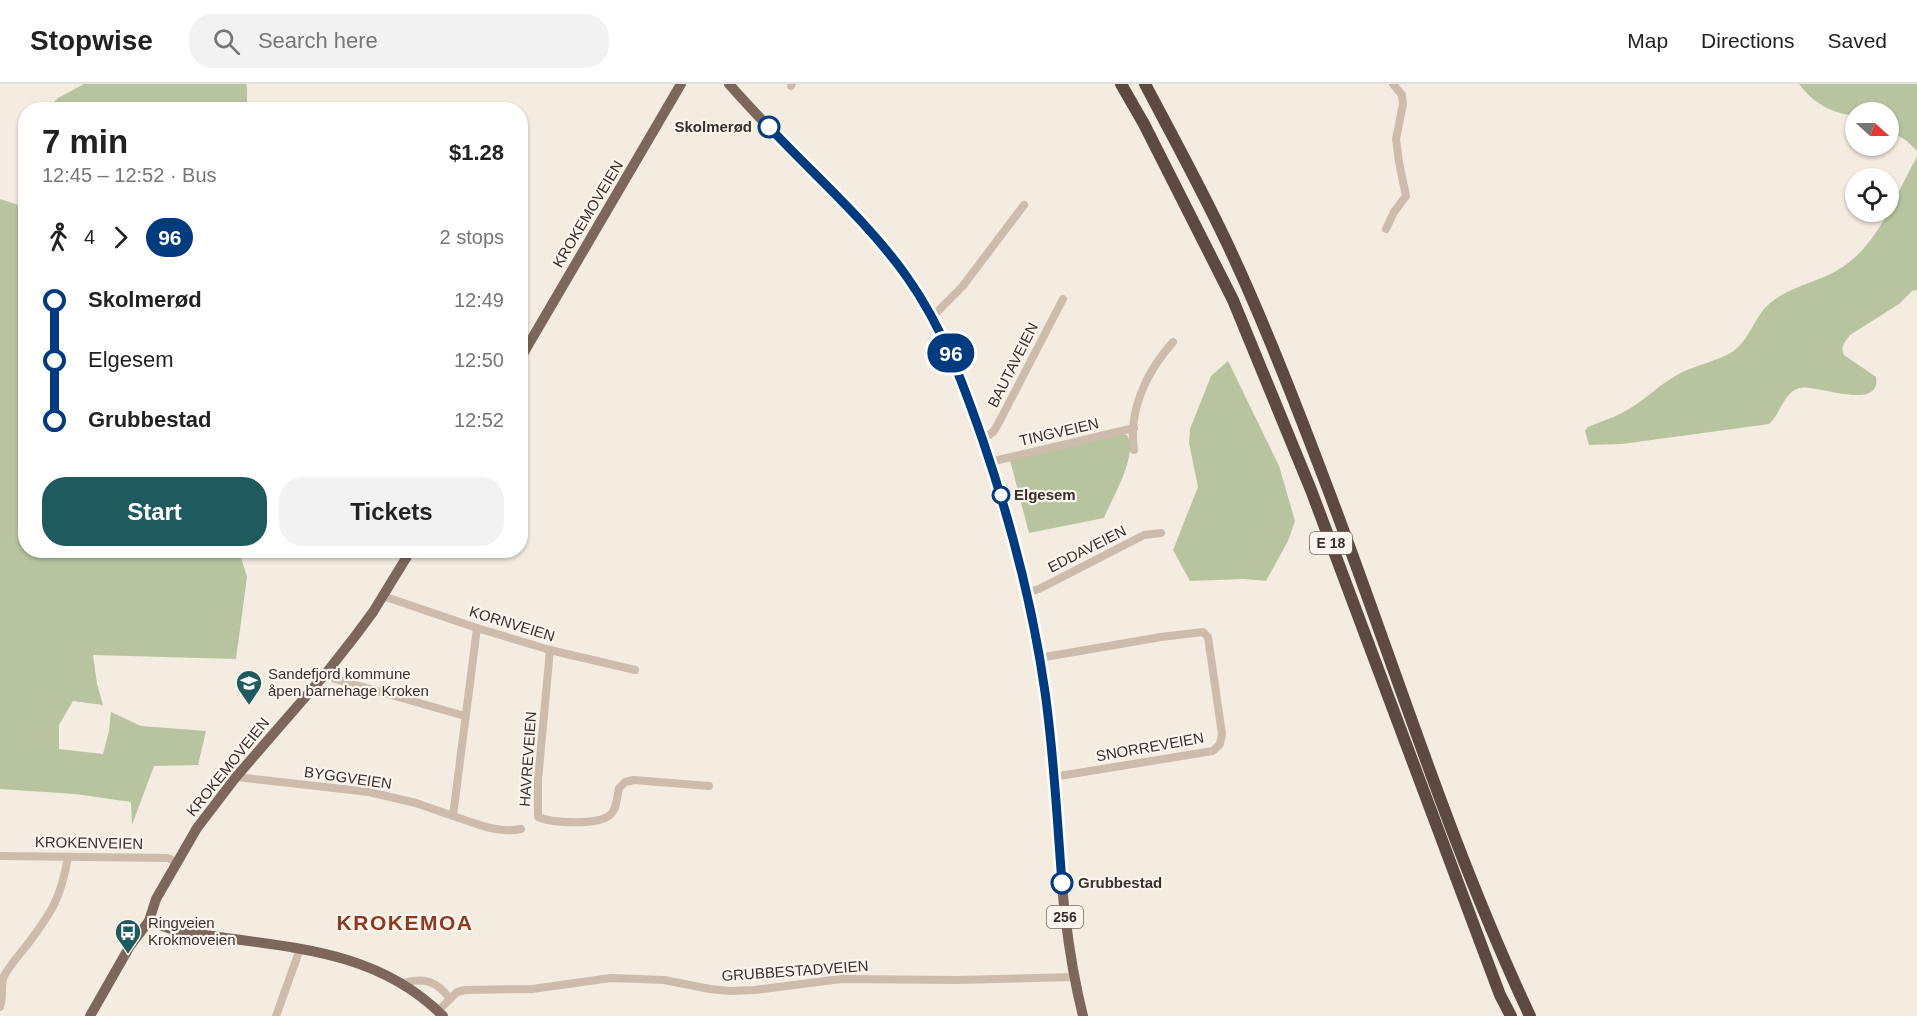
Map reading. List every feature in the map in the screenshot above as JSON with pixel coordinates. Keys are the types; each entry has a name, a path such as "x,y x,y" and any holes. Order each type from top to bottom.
{"highway":[{"name":"E 18","path":"1121,84 1144,124 1233,300 1311,490 1500,995 1511,1016"},
{"name":"E 18","path":"1145,84 1233,257 1283,372 1324,477 1461,854 1530,1016"}],"main road":[{"name":"KROKEMOVEIEN","path":"528,345 681,84"},
{"name":"256","path":"729,84 883,246 907,277 932,316 956,366 990,462 1012,536 1040,658 1048,719 1064,904 1074,977 1083,1016"},
{"name":"KROKEMOVEIEN","path":"90,1016 130,946 149,921 156,899 197,828 236,777 356,635 406,558"},
{"path":"149,921 186,932 345,958 403,983 441,1013"}],"street":[{"path":"1386,229 1394,212 1406,196 1396,140 1403,104 1402,95 1393,84"},
{"path":"932,316 962,286 1024,205"},
{"name":"BAUTAVEIEN","path":"982,440 989,436 997,426 1063,299"},
{"path":"1134,450 1136,411 1143,386 1173,342"},
{"name":"TINGVEIEN","path":"990,462 1134,428"},
{"name":"EDDAVEIEN","path":"1026,593 1039,589 1144,535 1161,533"},
{"name":"KORNVEIEN","path":"383,596 550,650 635,670"},
{"path":"453,816 477,628"},
{"name":"SNORREVEIEN","path":"1040,658 1203,632 1208,637 1222,734 1220,744 1213,751 1053,777"},
{"name":"HAVREVEIEN","path":"550,650 538,780 538,817 554,822 604,819 614,810 619,788 629,780 709,786"},
{"path":"327,672 335,679 465,716"},
{"name":"BYGGVEIEN","path":"236,777 369,792 416,803 498,830 521,829"},
{"name":"KROKENVEIEN","path":"0,856 168,858 176,862"},
{"path":"0,1007 3,997 1,982 55,904 62,886 68,857"},
{"path":"276,1016 300,949"},
{"name":"GRUBBESTADVEIEN","path":"441,1013 457,992 465,990 532,989 611,978 664,980 710,989 736,991 841,980 1074,977"},
{"path":"403,983 420,980 434,984 443,989 450,999"}],"green space":[{"path":"84,84 246,84 247,87 247,102 54,102"},
{"path":"1799,84 1917,84 1917,151 1899,136 1899,102 1845,102 1845,114 1817,102"},
{"path":"1917,157 1917,290 1912,291 1899,304 1850,335 1843,347 1844,355 1876,377 1875,388 1869,393 1858,395 1799,388 1790,394 1769,424 1622,444 1589,445 1585,431 1588,427 1629,409 1677,375 1730,353 1745,339 1759,315 1768,305 1785,293 1832,273 1855,258 1882,222 1899,222 1899,191"},
{"path":"0,199 18,205 18,558 241,558 247,577 236,659 93,655 103,705 73,701 59,725 59,749 103,754 111,712 141,726 206,731 198,765 154,766 132,825 131,802 75,794 0,789"},
{"path":"1228,361 1279,466 1295,521 1288,541 1266,581 1244,579 1190,581 1173,550 1198,487 1189,443 1190,429 1211,376"},
{"path":"1121,434 1127,435 1130,453 1123,476 1104,518 1029,533 1010,460"}],"bus line":[{"name":"96","path":"769,127 866,227 896,262 924,303 953,357 972,407 1005,512 1036,639 1052,756 1062,883"}],"place":[{"name":"Skolmerød","path":"769,127"},
{"name":"Elgesem","path":"1001,495"},
{"name":"Sandefjord kommune åpen barnehage Kroken","path":"249,706"},
{"name":"Grubbestad","path":"1062,883"},
{"name":"Ringveien Krokmoveien","path":"128,955"}],"district":[{"name":"KROKEMOA","path":"405,923"}]}
